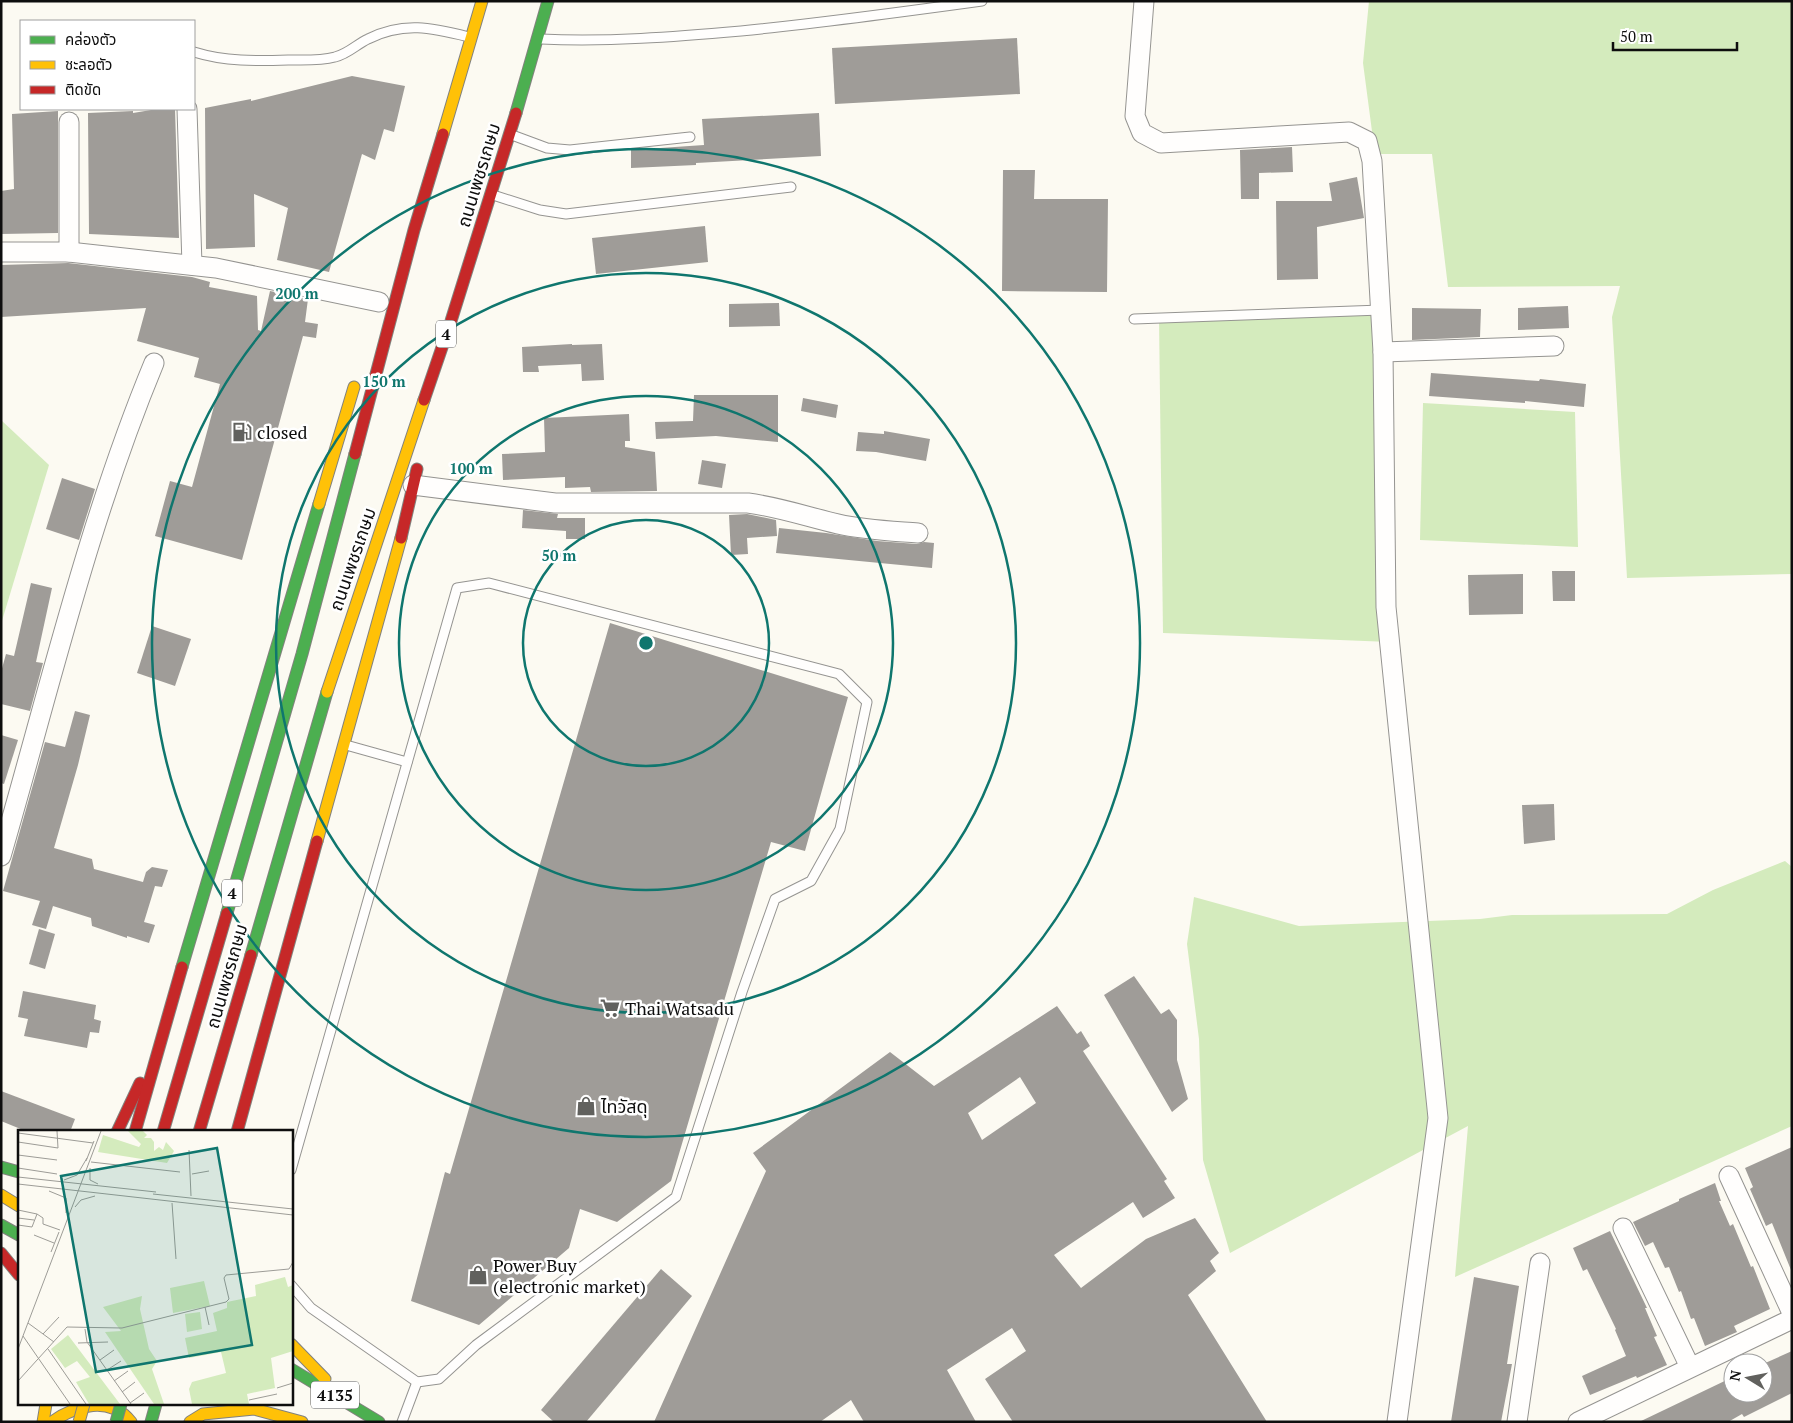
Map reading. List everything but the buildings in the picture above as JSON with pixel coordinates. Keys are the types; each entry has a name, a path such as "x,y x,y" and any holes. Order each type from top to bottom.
{"main road":[{"name":"ถนนเพชรเกษม","path":"164,1130 302,654 414,230 482,1"},
{"name":"ถนนเพชรเกษม","path":"200,1130 335,664 451,321 548,1"},
{"path":"382,298 414,230"},
{"path":"424,437 451,321"},
{"path":"136,1130 166,1020 356,379"},
{"path":"238,1130 401,537 420,456"},
{"path":"118,1130 166,1020"},
{"path":"1,1167 18,1172"},
{"path":"1,1195 18,1205"},
{"path":"1,1225 18,1235"},
{"path":"1,1252 18,1274"},
{"path":"292,1345 347,1402"},
{"name":"4135","path":"292,1370 379,1422"},
{"path":"43,1422 46,1406"},
{"path":"51,1422 55,1406"},
{"path":"79,1422 83,1406"},
{"path":"51,1422 76,1408 85,1406"},
{"path":"96,1406 113,1409 128,1417 131,1422"},
{"path":"116,1422 120,1406"},
{"path":"151,1422 155,1406"},
{"path":"190,1422 203,1414 254,1409 302,1422"}],"street":[{"path":"1144,1 1135,116 1142,133 1161,143 1349,132 1367,141 1372,161 1383,352 1386,607 1438,1118 1397,1422"},
{"path":"188,110 192,265"},
{"path":"69,252 70,122"},
{"path":"1,252 69,252 192,265 382,298"},
{"path":"1383,352 1554,346"},
{"path":"1,856 110,479 154,363"},
{"path":"413,485 555,503 748,503 860,528 918,533"},
{"path":"1729,1176 1792,1313"},
{"path":"1623,1228 1690,1367"},
{"path":"1517,1422 1540,1263"},
{"path":"1578,1422 1792,1319"}],"lane":[{"path":"538,38 626,40 721,33 829,22 982,1"},
{"path":"195,52 243,62 310,60 335,57 346,53 376,35 402,28 437,29 472,37"},
{"path":"509,134 547,148 570,150 690,137"},
{"path":"490,194 540,210 566,214 791,188"},
{"path":"1134,319 1381,310"},
{"path":"292,1166 457,588 489,583 839,674 867,702 840,829 812,880 775,899 742,992 676,1197 476,1345 439,1379 417,1382 311,1308 292,1285"},
{"path":"344,744 407,762"},
{"path":"402,1422 417,1382"}],"green space":[{"path":"1369,1 1792,1 1792,574 1627,578 1612,317 1620,286 1448,287 1432,154 1375,154 1363,63"},
{"path":"1381,310 1390,642 1163,633 1159,318"},
{"path":"1423,403 1575,412 1578,547 1420,540"},
{"path":"1,420 49,465 1,624"},
{"path":"1785,861 1792,867 1792,1126 1455,1277 1468,1126 1230,1253 1203,1160 1199,1039 1187,944 1194,897 1299,926 1480,919 1512,915 1667,914 1713,890"}],"traffic: fast":[{"path":"516,113 548,1"},
{"path":"227,913 302,654 355,454"},
{"path":"182,967 319,504"},
{"path":"251,955 327,692"},
{"path":"1,1167 18,1172"},
{"path":"1,1225 18,1234"},
{"path":"292,1370 379,1422"},
{"path":"116,1422 120,1406"},
{"path":"151,1422 155,1406"}],"traffic: slow":[{"path":"443,134 482,1"},
{"path":"319,504 354,387"},
{"path":"327,692 424,400"},
{"path":"317,841 401,538"},
{"path":"1,1195 18,1205"},
{"path":"292,1345 325,1379"},
{"path":"43,1422 46,1406"},
{"path":"79,1422 83,1406"},
{"path":"52,1422 82,1407 93,1406 113,1408 131,1422"},
{"path":"190,1422 203,1414 254,1409 302,1422"}],"traffic: jam":[{"path":"424,400 451,321 516,113"},
{"path":"355,454 414,230 443,134"},
{"path":"401,538 417,469"},
{"path":"238,1130 317,841"},
{"path":"164,1130 227,913"},
{"path":"200,1130 251,955"},
{"path":"136,1130 182,967"},
{"path":"118,1130 140,1083"},
{"path":"1,1253 18,1274"}],"place":[{"name":"closed","path":"242,432"},
{"name":"Thai Watsadu","path":"610,1008"},
{"name":"ไทวัสดุ","path":"586,1106"},
{"name":"Power Buy (electronic market)","path":"478,1275"}]}
